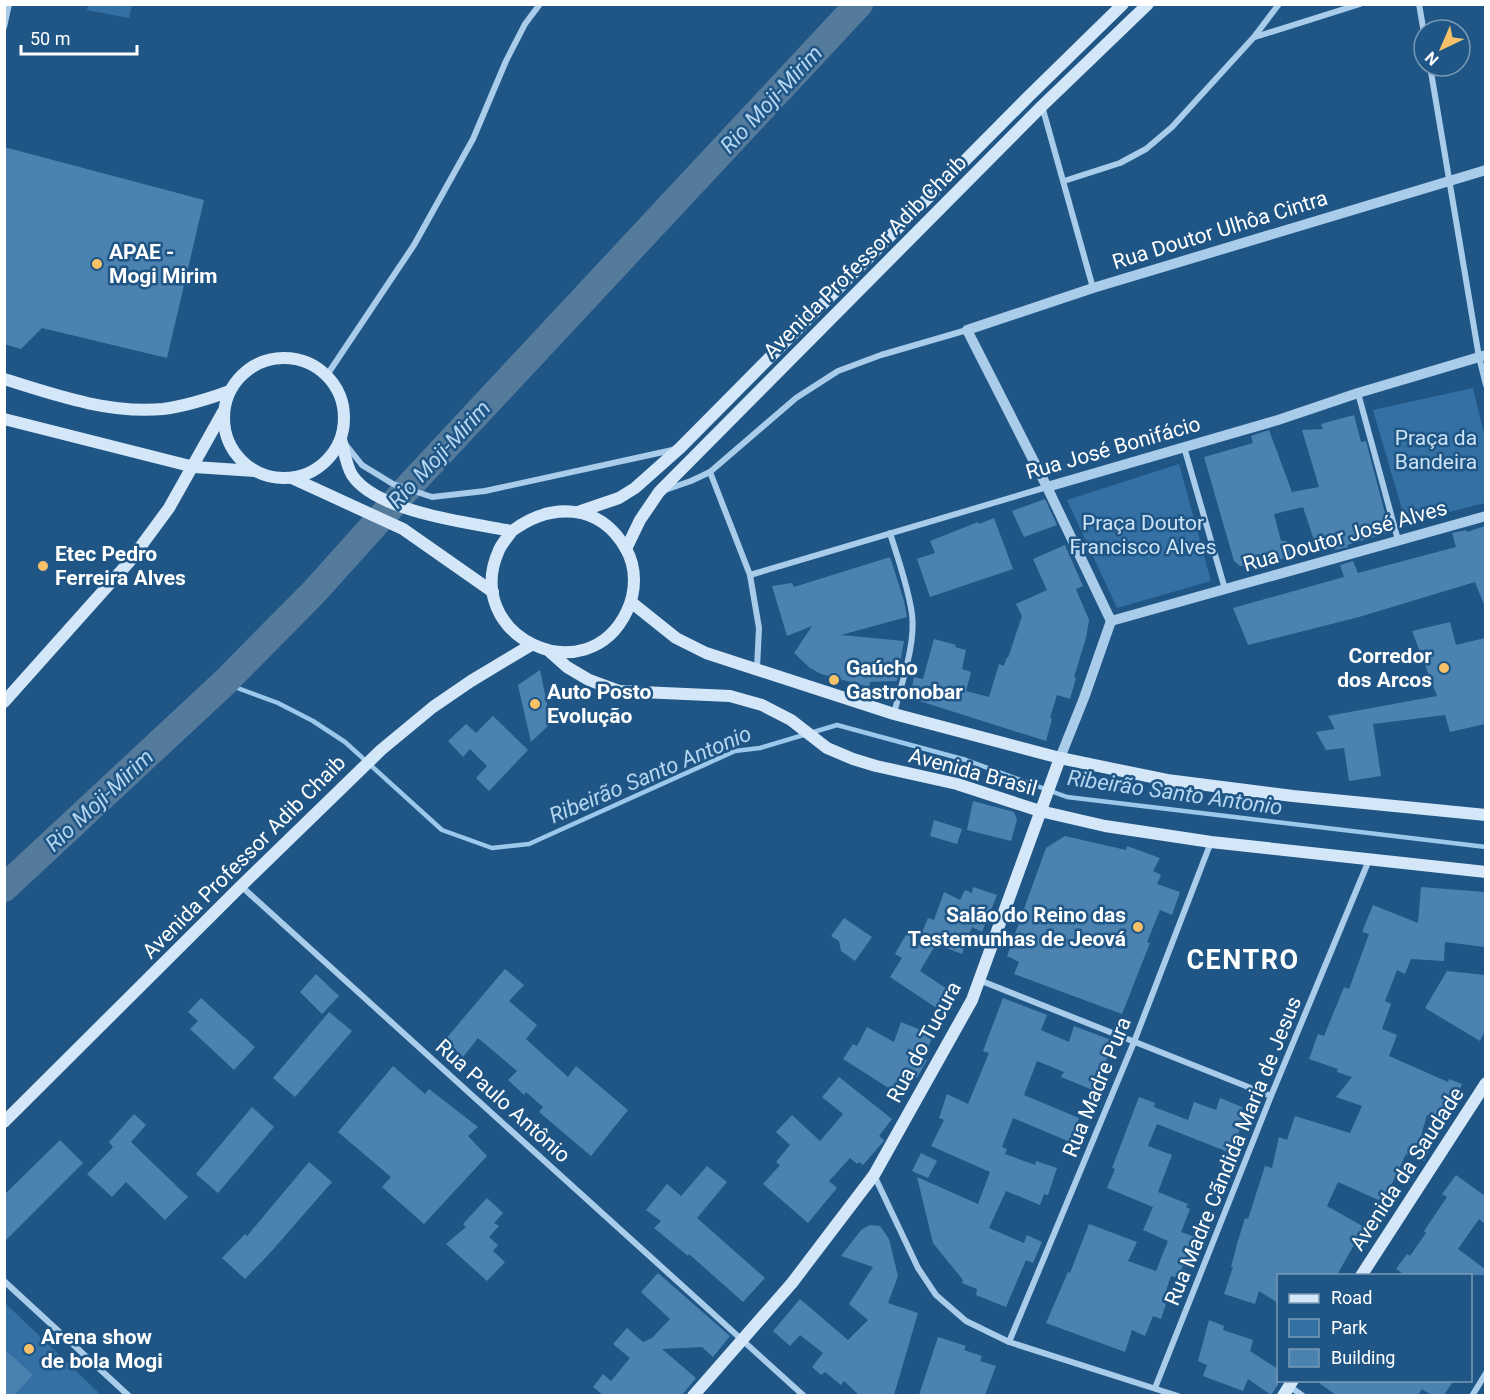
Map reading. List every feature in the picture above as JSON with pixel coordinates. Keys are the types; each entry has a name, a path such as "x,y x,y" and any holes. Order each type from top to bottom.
{"main road":[{"name":"Avenida Professor Adib Chaib","path":"578,512 619,498 635,488 680,448 1123,4"},
{"name":"Avenida Professor Adib Chaib","path":"626,549 640,520 659,492 1042,106 1148,4"},
{"path":"4,702 130,561 170,508 224,411 230,391 238,378 255,365 274,358 295,358 315,366 327,375 341,398 345,418 341,439 330,458 313,471 292,478"},
{"path":"4,379 45,392 112,408 162,409 195,403 230,391"},
{"path":"224,411 225,429 231,446 242,460 256,471 267,476 292,478 402,529 493,592"},
{"path":"4,419 194,467 256,471"},
{"path":"341,439 351,473 361,486 373,494 418,513 512,531"},
{"path":"578,512 597,520 614,532 626,549 634,574 631,602 622,621 615,629 590,647 570,652 549,651 531,645 505,623 497,608 493,592 493,570 500,549 512,531 526,520 543,513 578,512"},
{"name":"Avenida Brasil","path":"631,602 676,638 706,653 1058,764 1293,796 1485,815"},
{"name":"Avenida Professor Adib Chaib","path":"4,1122 381,750 433,707 531,645"},
{"name":"Avenida Brasil","path":"549,651 567,667 589,680 619,691 730,696 762,705 791,720 826,748 853,759 1042,806 1105,826 1211,842 1485,872"},
{"name":"Rua do Tucura","path":"693,1395 792,1283 874,1175 972,1000 1058,764"},
{"name":"Avenida da Saudade","path":"1362,1274 1485,1083"}],"street":[{"path":"4,27 9,4"},
{"path":"327,375 414,244 473,139 506,61 525,24 540,4"},
{"path":"1064,181 1120,163 1146,149 1172,127 1254,37 1279,4"},
{"path":"1254,37 1360,4"},
{"path":"1432,78 1482,356 1485,385"},
{"path":"1042,106 1093,288"},
{"name":"Rua Doutor Ulhôa Cintra","path":"968,330 1093,288 1485,170"},
{"path":"659,492 691,482 710,472 796,398 838,371 881,355 968,330 1111,621"},
{"name":"Rua José Bonifácio","path":"750,574 1278,420 1358,393 1482,356"},
{"path":"1358,393 1398,540"},
{"path":"341,439 362,465 393,484 432,497 485,491 680,448"},
{"path":"1184,447 1225,590"},
{"path":"710,472 750,574 759,628 757,668"},
{"name":"Rua Doutor José Alves","path":"1111,621 1485,516"},
{"path":"890,533 912,615 912,637 894,714"},
{"name":"Rua do Tucura","path":"1058,764 1111,621"},
{"name":"Rua Madre Pura","path":"1008,1342 1134,1042 1211,842"},
{"name":"Rua Madre Cãndida Maria de Jesus","path":"1155,1388 1271,1096 1369,859"},
{"name":"Rua Paulo Antônio","path":"241,886 804,1395"},
{"path":"979,980 1271,1096"},
{"path":"874,1175 918,1268 936,1295 966,1321 1008,1342 1178,1395"},
{"path":"4,1281 129,1395"},
{"path":"1472,1395 1485,1373"},
{"path":"1288,1387 1303,1395"}],"green space":[{"path":"88,4 132,5 129,18 87,10"},
{"name":"Praça da Bandeira","path":"1473,388 1485,438 1485,503 1406,523 1373,410"},
{"name":"Praça Doutor Francisco Alves","path":"1179,464 1211,581 1117,608 1067,500"},
{"name":"Arena show de bola Mogi","path":"5,1303 101,1395 5,1395"}],"building":[{"name":"APAE - Mogi Mirim","path":"4,147 204,200 167,358 42,328 21,349 4,344"},
{"path":"1354,415 1361,442 1366,441 1390,532 1347,545 1348,547 1335,550 1334,547 1318,552 1303,507 1274,514 1281,541 1287,541 1291,557 1240,566 1234,561 1204,457 1253,443 1251,436 1269,430 1292,492 1319,487 1302,430 1323,429 1321,424"},
{"path":"1045,499 1057,525 1024,537 1012,511"},
{"path":"994,518 1013,569 930,597 917,559 935,553 930,541"},
{"path":"1485,526 1485,607 1475,582 1359,617 1248,645 1233,608 1344,577 1340,565 1353,561 1358,573 1456,547 1452,533 1466,530 1467,532"},
{"path":"1065,545 1083,586 1076,589 1089,620 1070,699 1057,695 1046,741 910,698 914,677 923,679 934,639 966,650 962,669 971,672 966,691 989,697 999,664 1004,666 1008,658 1022,616 1016,604 1047,590 1033,559"},
{"path":"890,557 907,617 841,635 904,641 897,681 870,682 869,687 821,674 810,668 794,653 812,626 787,636 772,586 792,583 794,587"},
{"path":"1450,622 1456,645 1485,638 1485,724 1450,732 1445,715 1373,724 1381,776 1349,781 1344,748 1326,750 1316,732 1335,729 1328,716 1437,696 1412,631"},
{"name":"Auto Posto Evolução","path":"540,670 551,723 531,742 518,685"},
{"path":"493,716 528,750 489,791 476,778 487,766 470,749 463,757 448,741 466,724 476,733"},
{"path":"973,801 1014,812 1017,820 1011,841 967,830"},
{"path":"934,820 962,829 957,844 930,836"},
{"path":"1065,836 1126,850 1127,846 1160,858 1153,871 1161,875 1157,884 1180,892 1172,915 1160,910 1147,942 1150,943 1122,1014 1014,974 1019,962 1007,956 1046,848"},
{"path":"973,887 997,895 982,932 972,927 962,954 936,944 920,971 950,991 938,1009 890,977 902,958 895,954 907,933 919,940 928,918 934,920 944,892 960,900 965,890 972,893"},
{"path":"1421,887 1485,892 1485,947 1445,942 1444,961 1411,959 1405,974 1397,970 1385,1001 1391,1004 1382,1029 1397,1035 1389,1056 1448,1082 1449,1079 1462,1084 1454,1102 1451,1101 1448,1111 1439,1108 1435,1118 1427,1115 1419,1143 1430,1148 1424,1161 1406,1154 1383,1202 1338,1182 1327,1206 1364,1227 1338,1274 1277,1274 1277,1302 1259,1291 1255,1304 1224,1294 1245,1218 1248,1219 1265,1166 1272,1168 1279,1137 1287,1140 1295,1116 1350,1133 1362,1106 1336,1097 1352,1077 1337,1072 1338,1069 1309,1059 1318,1034 1324,1036 1344,987 1349,989 1369,934 1362,932 1373,905 1418,923"},
{"path":"844,918 872,937 855,961 841,951 839,941 831,936"},
{"path":"505,969 524,985 509,1001 537,1025 526,1039 568,1077 576,1066 628,1110 591,1156 539,1112 543,1107 526,1092 524,1095 508,1080 517,1071 478,1038 463,1057 444,1041"},
{"path":"1447,971 1485,975 1485,1031 1480,1041 1425,1008"},
{"path":"316,974 339,996 322,1014 300,992"},
{"path":"201,998 255,1047 234,1070 190,1029 198,1021 188,1012"},
{"path":"1003,998 1047,1015 1041,1030 1069,1042 1074,1026 1111,1040 1105,1055 1108,1056 1095,1091 1061,1077 1064,1072 1037,1061 1024,1095 1079,1118 1070,1142 1013,1118 1002,1147 1007,1149 1005,1154 1035,1165 1036,1161 1057,1168 1048,1195 1044,1194 1040,1205 1006,1191 989,1228 1024,1243 1027,1235 1042,1242 1033,1263 1026,1260 1006,1307 976,1295 977,1289 962,1283 963,1280 933,1243 917,1177 978,1204 990,1172 931,1146 944,1120 939,1118 947,1094 968,1104 989,1053 983,1051"},
{"path":"329,1012 352,1031 295,1097 273,1078"},
{"path":"901,1022 933,1035 924,1058 927,1060 917,1078 911,1074 898,1094 843,1059 853,1044 857,1046 867,1027 894,1042"},
{"path":"393,1066 425,1094 429,1089 478,1127 468,1136 487,1156 424,1224 382,1187 391,1177 338,1132"},
{"path":"839,1077 892,1119 879,1136 884,1140 883,1142 863,1165 859,1162 857,1164 850,1158 829,1181 837,1188 808,1223 763,1184 780,1165 776,1162 790,1145 776,1132 792,1115 820,1141 843,1114 822,1097"},
{"path":"1139,1097 1155,1103 1154,1107 1188,1120 1194,1102 1216,1110 1220,1098 1242,1107 1244,1117 1238,1135 1235,1135 1228,1152 1157,1124 1148,1146 1172,1155 1158,1192 1188,1204 1186,1207 1190,1209 1181,1232 1195,1237 1178,1278 1171,1276 1162,1302 1166,1304 1161,1319 1153,1316 1145,1336 1132,1330 1125,1352 1046,1323 1068,1272 1070,1273 1089,1224 1137,1242 1128,1261 1156,1271 1168,1241 1143,1230 1153,1207 1107,1188 1115,1169 1112,1168"},
{"path":"252,1107 274,1127 218,1193 196,1174"},
{"path":"134,1114 146,1125 131,1142 188,1197 165,1220 126,1182 112,1197 87,1174 113,1147 109,1142"},
{"path":"60,1140 83,1163 4,1242 4,1195"},
{"path":"921,1153 937,1161 928,1178 912,1171"},
{"path":"309,1162 332,1182 245,1279 222,1258 245,1234 247,1236"},
{"path":"707,1166 727,1182 697,1218 765,1278 743,1302 689,1254 688,1256 654,1228 661,1221 646,1210 667,1184 681,1196"},
{"path":"1456,1175 1485,1196 1485,1224 1479,1219 1458,1249 1485,1269 1485,1275 1404,1274 1396,1269 1407,1254 1410,1256 1426,1233 1424,1231 1447,1197 1442,1194"},
{"path":"487,1198 503,1213 494,1223 499,1226 489,1237 498,1245 493,1251 505,1262 487,1281 446,1244 466,1227 463,1224"},
{"path":"870,1225 880,1226 889,1239 898,1276 888,1303 918,1313 894,1395 859,1395 844,1381 841,1385 825,1372 821,1375 812,1367 823,1353 800,1335 790,1346 773,1331 800,1299 848,1340 868,1320 849,1304 873,1267 841,1256 861,1230"},
{"path":"658,1273 730,1336 713,1357 702,1347 662,1349 696,1378 682,1395 603,1395 593,1387 603,1374 611,1381 630,1358 613,1344 627,1328 643,1342 652,1338 670,1319 641,1292"},
{"path":"1209,1320 1224,1326 1223,1330 1253,1340 1250,1351 1277,1368 1278,1385 1271,1395 1248,1379 1243,1391 1203,1376 1207,1365 1198,1361"},
{"path":"938,1337 966,1346 964,1350 982,1356 980,1361 996,1366 985,1395 919,1395"},
{"path":"4,1349 33,1375 14,1395 4,1395"},
{"path":"1318,1382 1453,1382 1444,1395 1431,1395 1422,1389 1418,1395 1336,1395"}],"waterway":[{"name":"Rio Moji-Mirim","path":"4,888 224,683 314,592 413,482 859,4"},
{"name":"Ribeirão Santo Antonio","path":"224,683 278,703 313,721 345,742 442,830 492,848 529,844 735,751 760,748 837,725 966,760 1067,797 1486,847"}],"place":[{"name":"APAE - Mogi Mirim","path":"97,264"},
{"name":"Etec Pedro Ferreira Alves","path":"43,566"},
{"name":"Corredor dos Arcos","path":"1444,668"},
{"name":"Gaúcho Gastronobar","path":"834,680"},
{"name":"Auto Posto Evolução","path":"535,704"},
{"name":"Salão do Reino das Testemunhas de Jeová","path":"1138,927"},
{"name":"Arena show de bola Mogi","path":"29,1349"}],"district":[{"name":"CENTRO","path":"1243,960"}]}
